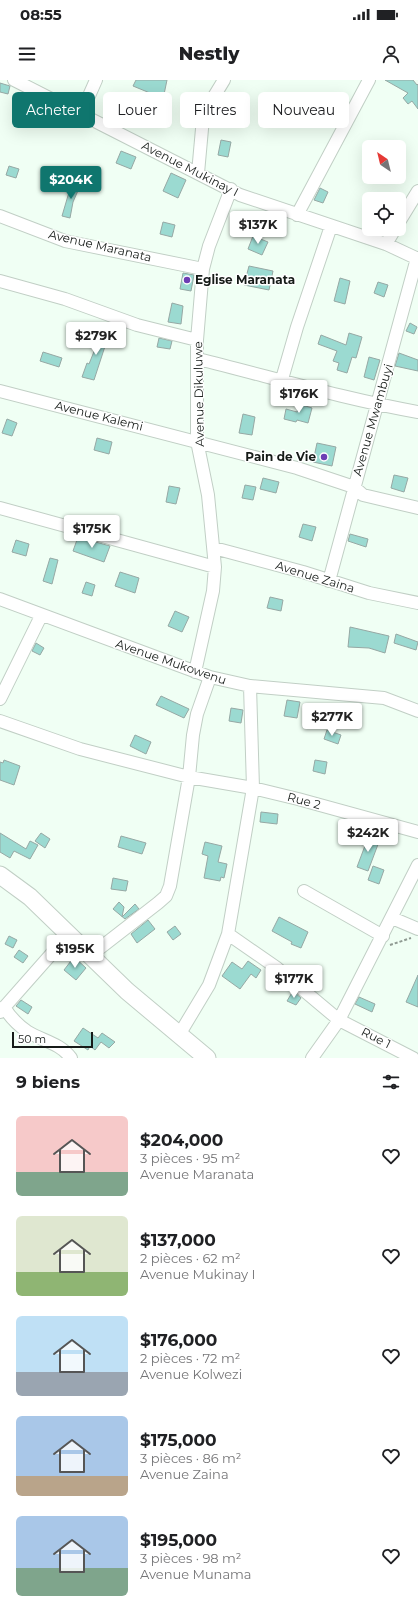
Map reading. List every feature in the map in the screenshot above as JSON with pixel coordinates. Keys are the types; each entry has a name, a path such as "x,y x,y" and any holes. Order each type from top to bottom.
{"street":[{"name":"Avenue Mukinay I","path":"14,80 38,92"},
{"path":"91,92 96,80"},
{"path":"198,173 203,118 207,108 224,80"},
{"path":"297,215 369,80"},
{"name":"Avenue Mukinay I","path":"95,121 231,189 240,195 386,244 418,259"},
{"name":"Avenue Dikuluwe","path":"195,672 213,592 215,567 208,495 197,441 197,340 203,269 209,246 231,189"},
{"path":"406,211 418,191"},
{"name":"Avenue Maranata","path":"0,216 66,241 203,269"},
{"path":"282,379 297,327 331,226"},
{"path":"386,244 391,236"},
{"name":"Avenue Mwambuyi","path":"328,581 418,259"},
{"path":"0,280 65,299 137,325 197,340"},
{"path":"198,360 282,379 377,405 418,412"},
{"name":"Avenue Kalemi","path":"0,391 297,468 354,488 363,495 418,508"},
{"path":"0,508 215,567"},
{"name":"Avenue Zaina","path":"214,548 303,572 369,593 418,603"},
{"name":"Avenue Mukowenu","path":"0,599 41,616 210,677 250,686 384,698 418,711"},
{"path":"0,699 41,616"},
{"path":"91,955 166,896 170,886 179,843 190,778 192,735 197,714 210,677"},
{"path":"179,1035 209,985 228,934 253,788 250,686"},
{"name":"Rue 2","path":"0,721 80,749 190,778 253,788 418,832"},
{"path":"312,1058 339,1020 418,865"},
{"path":"0,875 30,897 127,991 207,1058"},
{"path":"304,892 383,936"},
{"path":"392,918 418,929"},
{"path":"69,934 2,1010 9,1014 24,1028 56,1045 66,1052 71,1058"},
{"name":"Rue 1","path":"228,934 277,968 339,1020 413,1058"}],"path":[{"path":"376,950 418,937"}],"building":[{"path":"136,80 167,80 164,92 148,92 133,86"},
{"path":"385,80 413,80 417,85 418,84 418,109 412,101 408,104 403,98 408,93"},
{"path":"0,83 10,86 8,94 0,92"},
{"path":"221,140 231,142 228,157 218,155"},
{"path":"121,151 136,157 131,169 116,163"},
{"path":"9,166 19,169 16,178 6,175"},
{"path":"171,173 186,180 178,198 163,191"},
{"path":"72,182 80,186 73,202 70,218 62,216"},
{"path":"320,188 328,192 323,203 314,200"},
{"path":"163,222 175,225 172,237 160,234"},
{"path":"253,236 268,242 262,255 248,249"},
{"path":"249,266 273,271 269,290 244,285"},
{"path":"183,273 194,275 191,291 180,289"},
{"path":"340,278 350,281 345,304 334,301"},
{"path":"378,282 388,285 384,297 374,293"},
{"path":"172,303 183,306 181,324 168,322"},
{"path":"410,323 417,327 414,334 406,331"},
{"path":"104,329 110,331 94,380 82,377 87,363 89,364 95,349 94,348 99,333 101,334"},
{"path":"349,333 362,337 356,358 352,357 347,373 337,370 339,363 333,361 337,351 318,344 321,335 346,345"},
{"path":"159,338 172,341 170,349 157,347"},
{"path":"43,352 62,358 59,367 40,361"},
{"path":"399,353 418,360 418,371 395,366"},
{"path":"369,357 380,360 374,380 364,377"},
{"path":"299,404 312,408 308,423 284,419 286,409 297,412"},
{"path":"243,414 255,417 252,435 239,433"},
{"path":"7,419 17,423 12,436 2,433"},
{"path":"97,438 112,442 109,454 94,450"},
{"path":"317,443 336,447 332,466 313,462"},
{"path":"394,475 408,478 404,492 391,488"},
{"path":"263,478 279,482 276,493 260,489"},
{"path":"245,485 256,487 253,500 242,498"},
{"path":"169,486 180,488 176,504 166,502"},
{"path":"303,524 316,527 312,541 299,537"},
{"path":"350,534 368,539 366,547 348,541"},
{"path":"78,537 110,546 104,562 73,551"},
{"path":"16,540 29,544 26,556 12,552"},
{"path":"50,558 58,560 52,584 43,581"},
{"path":"120,572 139,578 135,593 115,586"},
{"path":"86,582 95,585 92,596 82,593"},
{"path":"270,597 283,600 281,611 267,608"},
{"path":"175,611 189,617 182,632 168,626"},
{"path":"350,627 389,636 385,653 369,648 348,647"},
{"path":"396,634 418,642 416,650 394,643"},
{"path":"36,643 44,648 40,655 32,651"},
{"path":"161,696 189,709 184,718 156,705"},
{"path":"287,700 300,702 297,718 284,716"},
{"path":"231,708 243,710 241,723 229,721"},
{"path":"327,730 341,735 338,744 324,739"},
{"path":"135,735 151,742 146,754 130,746"},
{"path":"4,760 20,766 14,785 0,780 0,762 3,763"},
{"path":"315,760 327,762 325,774 313,771"},
{"path":"261,812 278,814 277,824 260,822"},
{"path":"0,833 26,849 30,841 38,845 30,859 14,851 10,858 0,852"},
{"path":"41,833 50,839 45,848 35,841"},
{"path":"369,835 380,839 368,871 357,867"},
{"path":"121,836 146,843 142,854 118,847"},
{"path":"205,842 222,846 218,862 227,864 224,878 221,877 220,881 204,878 208,856 202,854"},
{"path":"373,866 384,870 379,884 368,880"},
{"path":"113,878 128,881 126,891 111,889"},
{"path":"119,902 124,907 122,917 113,909"},
{"path":"135,904 139,909 125,919 122,917"},
{"path":"279,917 308,932 301,948 291,944 292,942 272,931"},
{"path":"148,920 155,929 137,943 131,934"},
{"path":"175,926 181,934 173,940 167,932"},
{"path":"9,936 17,940 13,948 5,944"},
{"path":"19,950 28,956 23,963 14,957"},
{"path":"74,957 86,968 76,980 64,970"},
{"path":"248,961 261,970 256,978 251,974 240,989 222,976 232,962 242,969"},
{"path":"418,975 418,1007 406,1002"},
{"path":"293,991 301,998 296,1005 287,1001"},
{"path":"359,997 375,1004 372,1012 355,1004"},
{"path":"21,1000 32,1007 28,1014 16,1006"},
{"path":"83,1028 98,1038 102,1033 115,1042 109,1048 101,1042 95,1050 90,1046 88,1050 74,1041"}],"place":[{"name":"Eglise Maranata","path":"187,280"},
{"name":"Pain de Vie","path":"324,457"}]}
